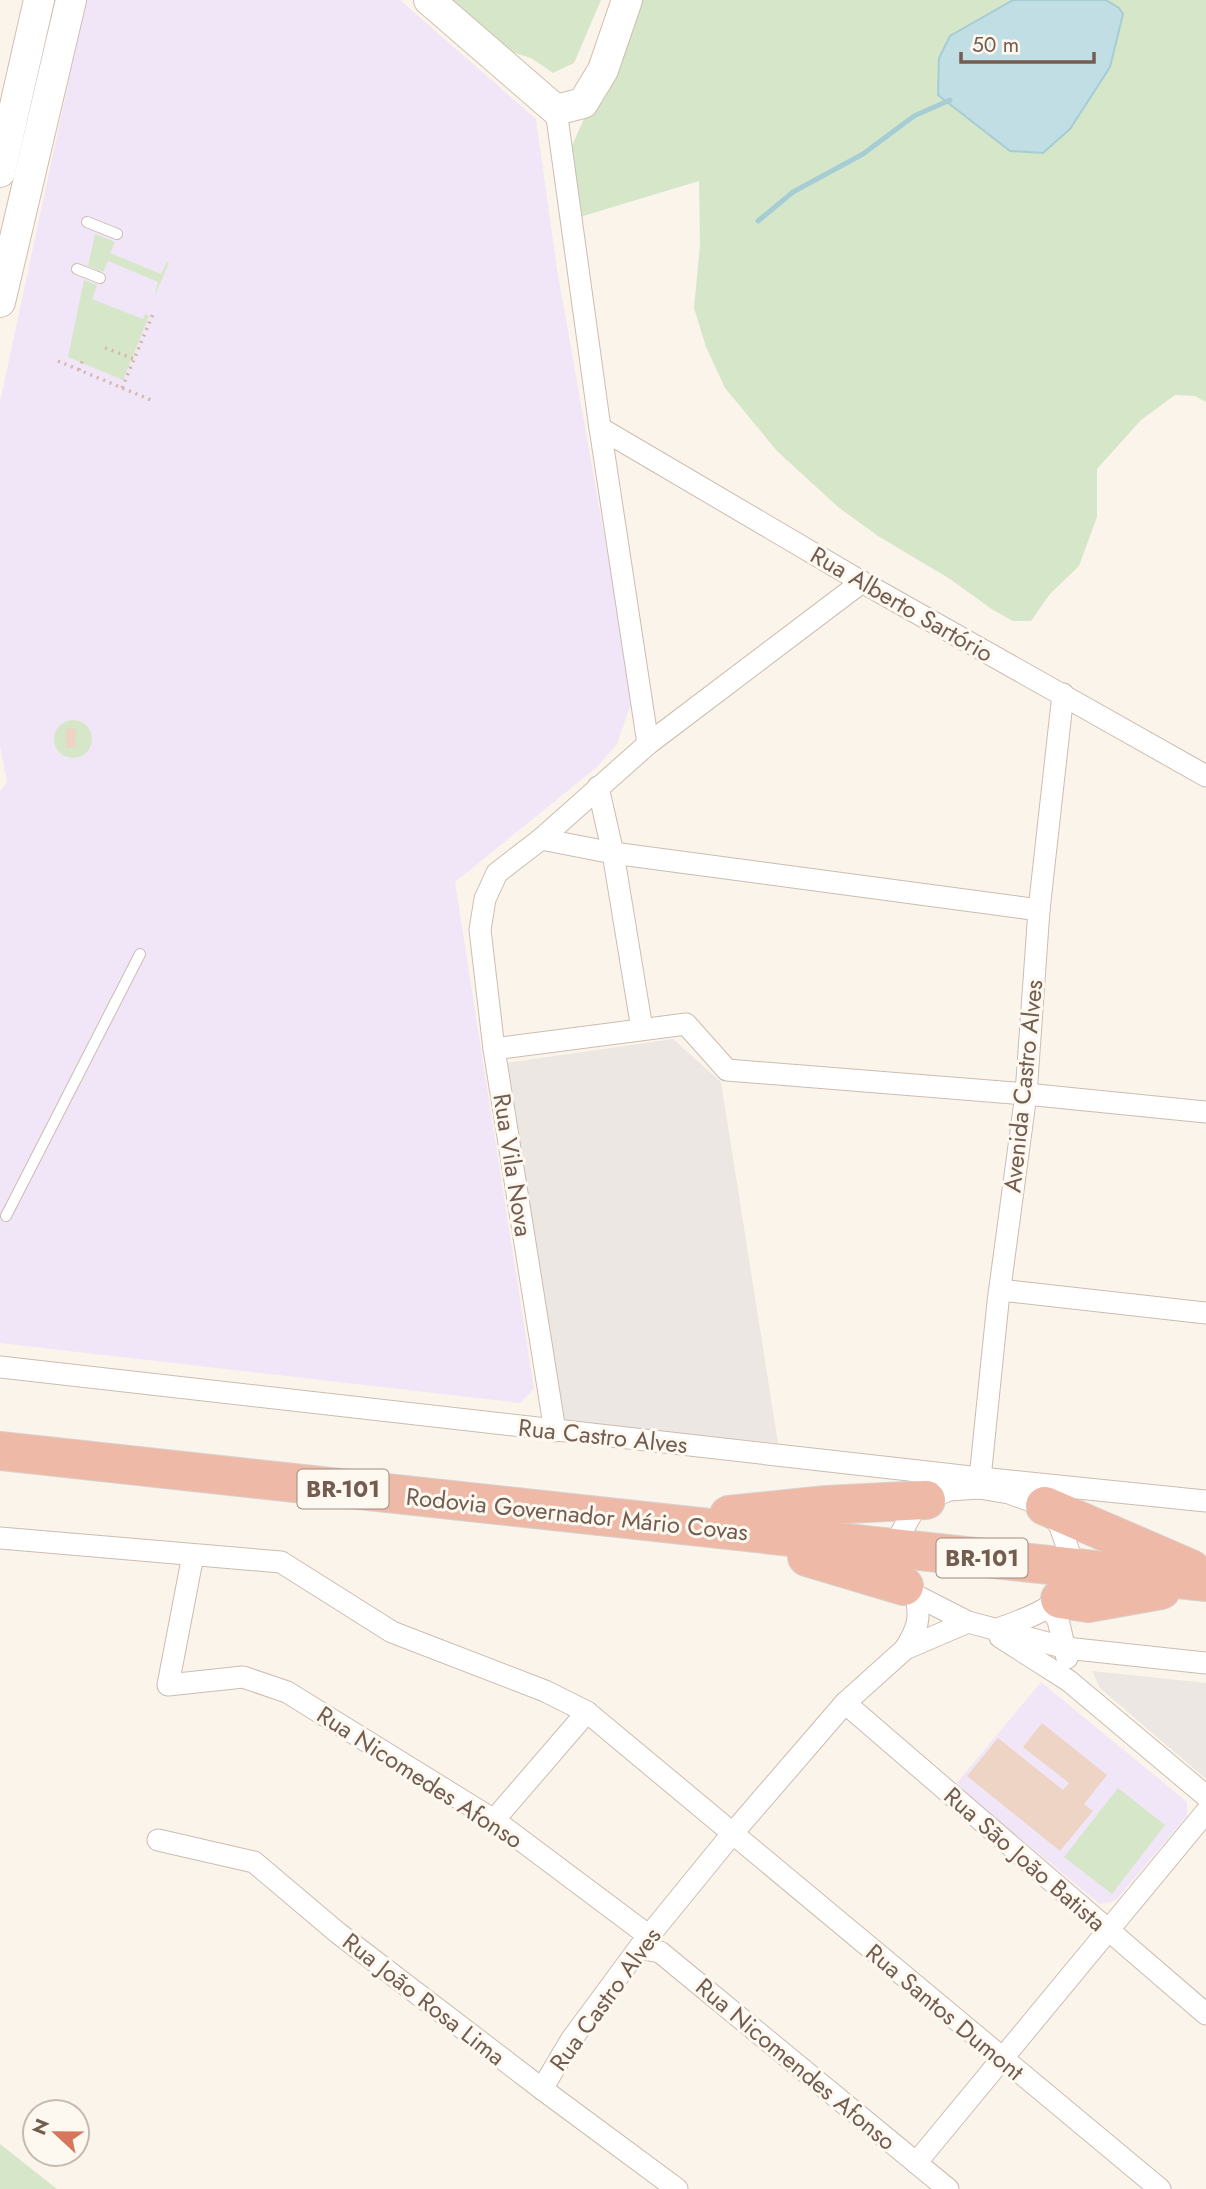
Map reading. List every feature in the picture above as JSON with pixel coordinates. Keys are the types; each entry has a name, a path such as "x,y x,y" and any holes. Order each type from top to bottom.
{"highway":[{"name":"Rodovia Governador Mário Covas","path":"0,1451 893,1548 1060,1591 1206,1584"},
{"path":"687,1527 717,1517 742,1513 926,1500"},
{"path":"1045,1506 1206,1575"},
{"path":"687,1527 825,1562 910,1590"}],"main road":[{"path":"0,172 39,0"},
{"path":"0,302 71,0"},
{"path":"429,0 556,110 583,103 603,70 627,0"}],"street":[{"path":"556,110 600,428 648,744"},
{"name":"Rua Alberto Sartório","path":"600,428 862,582 1206,776"},
{"path":"541,839 648,744 862,582"},
{"name":"Avenida Castro Alves","path":"979,1483 1000,1290 1026,1094 1039,910 1063,694"},
{"path":"598,787 613,853 642,1029"},
{"path":"541,839 613,853 1039,910"},
{"name":"Rua Vila Nova","path":"541,839 497,873 485,899 480,930 494,1049 555,1431"},
{"path":"494,1049 686,1024 727,1070 1026,1094 1206,1112"},
{"path":"1000,1290 1206,1313"},
{"name":"Rua Castro Alves","path":"0,1367 979,1483 1206,1501"},
{"path":"905,1649 919,1620 910,1590 897,1569 893,1548 912,1513 926,1500 949,1490 979,1483 1045,1506 1060,1526 1070,1555 1060,1591 1058,1620 1066,1648 1069,1681"},
{"name":"Rua Santos Dumont","path":"0,1538 281,1562 392,1632 545,1691 587,1712 1160,2189"},
{"name":"Rua Nicomedes Afonso","path":"193,1555 169,1685 243,1678 287,1692 494,1820 644,1942"},
{"path":"910,1590 983,1625 1069,1681 1206,1796"},
{"path":"983,1625 1040,1613 1060,1591"},
{"path":"983,1625 1066,1648 1206,1663"},
{"name":"Rua Castro Alves","path":"542,2090 571,2040 644,1942 732,1834 845,1703 905,1649 983,1625"},
{"name":"Rua São João Batista","path":"845,1703 1206,2014"},
{"path":"494,1820 587,1712"},
{"path":"916,2163 1206,1812"},
{"name":"Rua João Rosa Lima","path":"158,1840 254,1863 338,1933 542,2090 677,2189"},
{"name":"Rua Nicomendes Afonso","path":"644,1942 660,1952 948,2189"}],"lane":[{"path":"88,222 117,234"},
{"path":"77,269 100,278"},
{"path":"6,1216 139,954"}],"path":[{"path":"122,388 153,314"},
{"path":"105,348 134,359"},
{"path":"79,370 83,359"},
{"path":"58,361 150,400"}],"shaded area":[{"path":"86,0 400,0 536,119 557,269 633,698 617,744 597,767 455,882 534,1389 520,1403 0,1343 0,791 7,782 0,746 0,402"},
{"path":"673,1039 721,1082 778,1443 564,1423 506,1063"},
{"path":"1092,1671 1206,1683 1206,1779 1100,1688"},
{"path":"1041,1682 1187,1802 1187,1816 1115,1901 1100,1904 955,1785"}],"green space":[{"path":"431,0 601,0 574,63 553,73 531,58 502,49"},
{"path":"637,0 1013,0 950,36 1119,8 1106,0 1206,0 1206,402 1195,396 1175,395 1141,420 1097,469 1097,517 1079,566 1050,594 1031,621 1013,621 993,610 838,507 777,451 725,388 706,347 694,308 700,245 699,181 567,221 562,168"},
{"path":"95,234 115,242 110,253 161,274 167,262 169,263 156,293 158,282 108,261 103,272 88,266"},
{"path":"84,280 97,285 92,299 143,319 145,314 149,316 123,380 68,357"},
{"path":"73,720 86,726 92,739 86,752 73,758 60,752 54,739 60,726"},
{"path":"1118,1788 1165,1825 1112,1894 1064,1857"},
{"path":"0,2144 21,2161 21,2168 30,2168 57,2189 0,2189"}],"water":[{"path":"1013,0 1106,0 1123,14 1110,67 1070,129 1043,153 1010,151 938,95 939,58 950,36"}],"building":[{"path":"66,728 76,729 75,748 66,748"},
{"path":"1042,1723 1107,1775 1084,1804 1093,1811 1060,1851 967,1776 998,1738 1063,1790 1069,1783 1023,1747"}],"waterway":[{"path":"758,221 793,192 863,154 914,116 950,100"}]}
